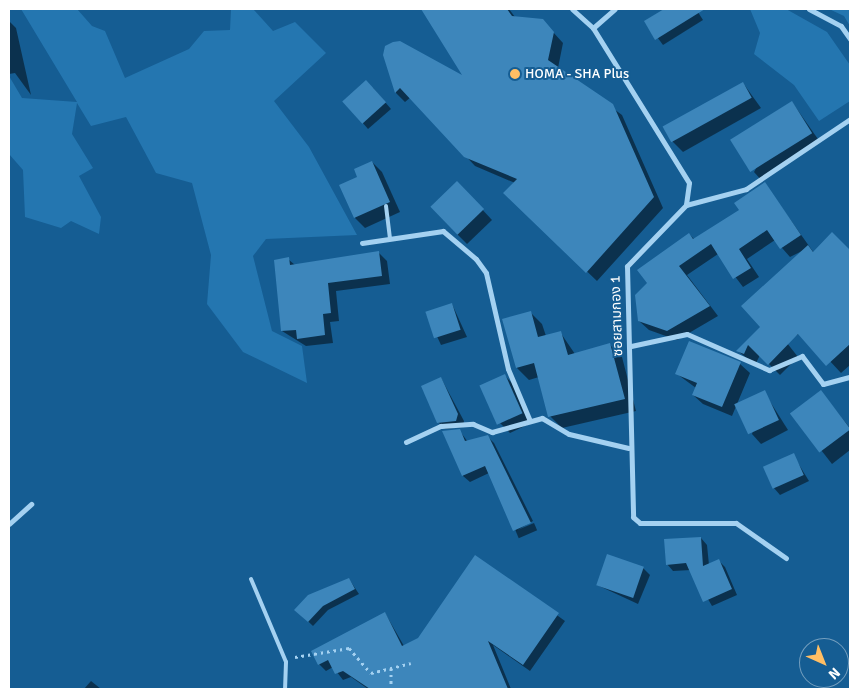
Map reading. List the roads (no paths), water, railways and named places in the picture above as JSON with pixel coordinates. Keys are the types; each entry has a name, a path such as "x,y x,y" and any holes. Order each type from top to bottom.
{"street":[{"path":"572,9 593,28 689,182 686,205 746,189 850,120"},
{"path":"593,28 615,9"},
{"path":"809,9 841,26 850,39"},
{"name":"ซอยสามกอง 1","path":"686,205 627,266 631,346 628,448 636,521 736,523 786,558"},
{"path":"362,243 443,231 476,259 486,273 508,369 530,422"},
{"path":"631,346 687,334 769,370 802,356 823,384 850,378"},
{"path":"406,442 441,426 473,424 492,432 542,418 569,434 628,448"},
{"path":"9,524 31,504"}],"lane":[{"path":"386,206 390,239"},
{"path":"251,579 284,659 286,689"}],"place":[{"name":"HOMA - SHA Plus","path":"515,74"}]}
